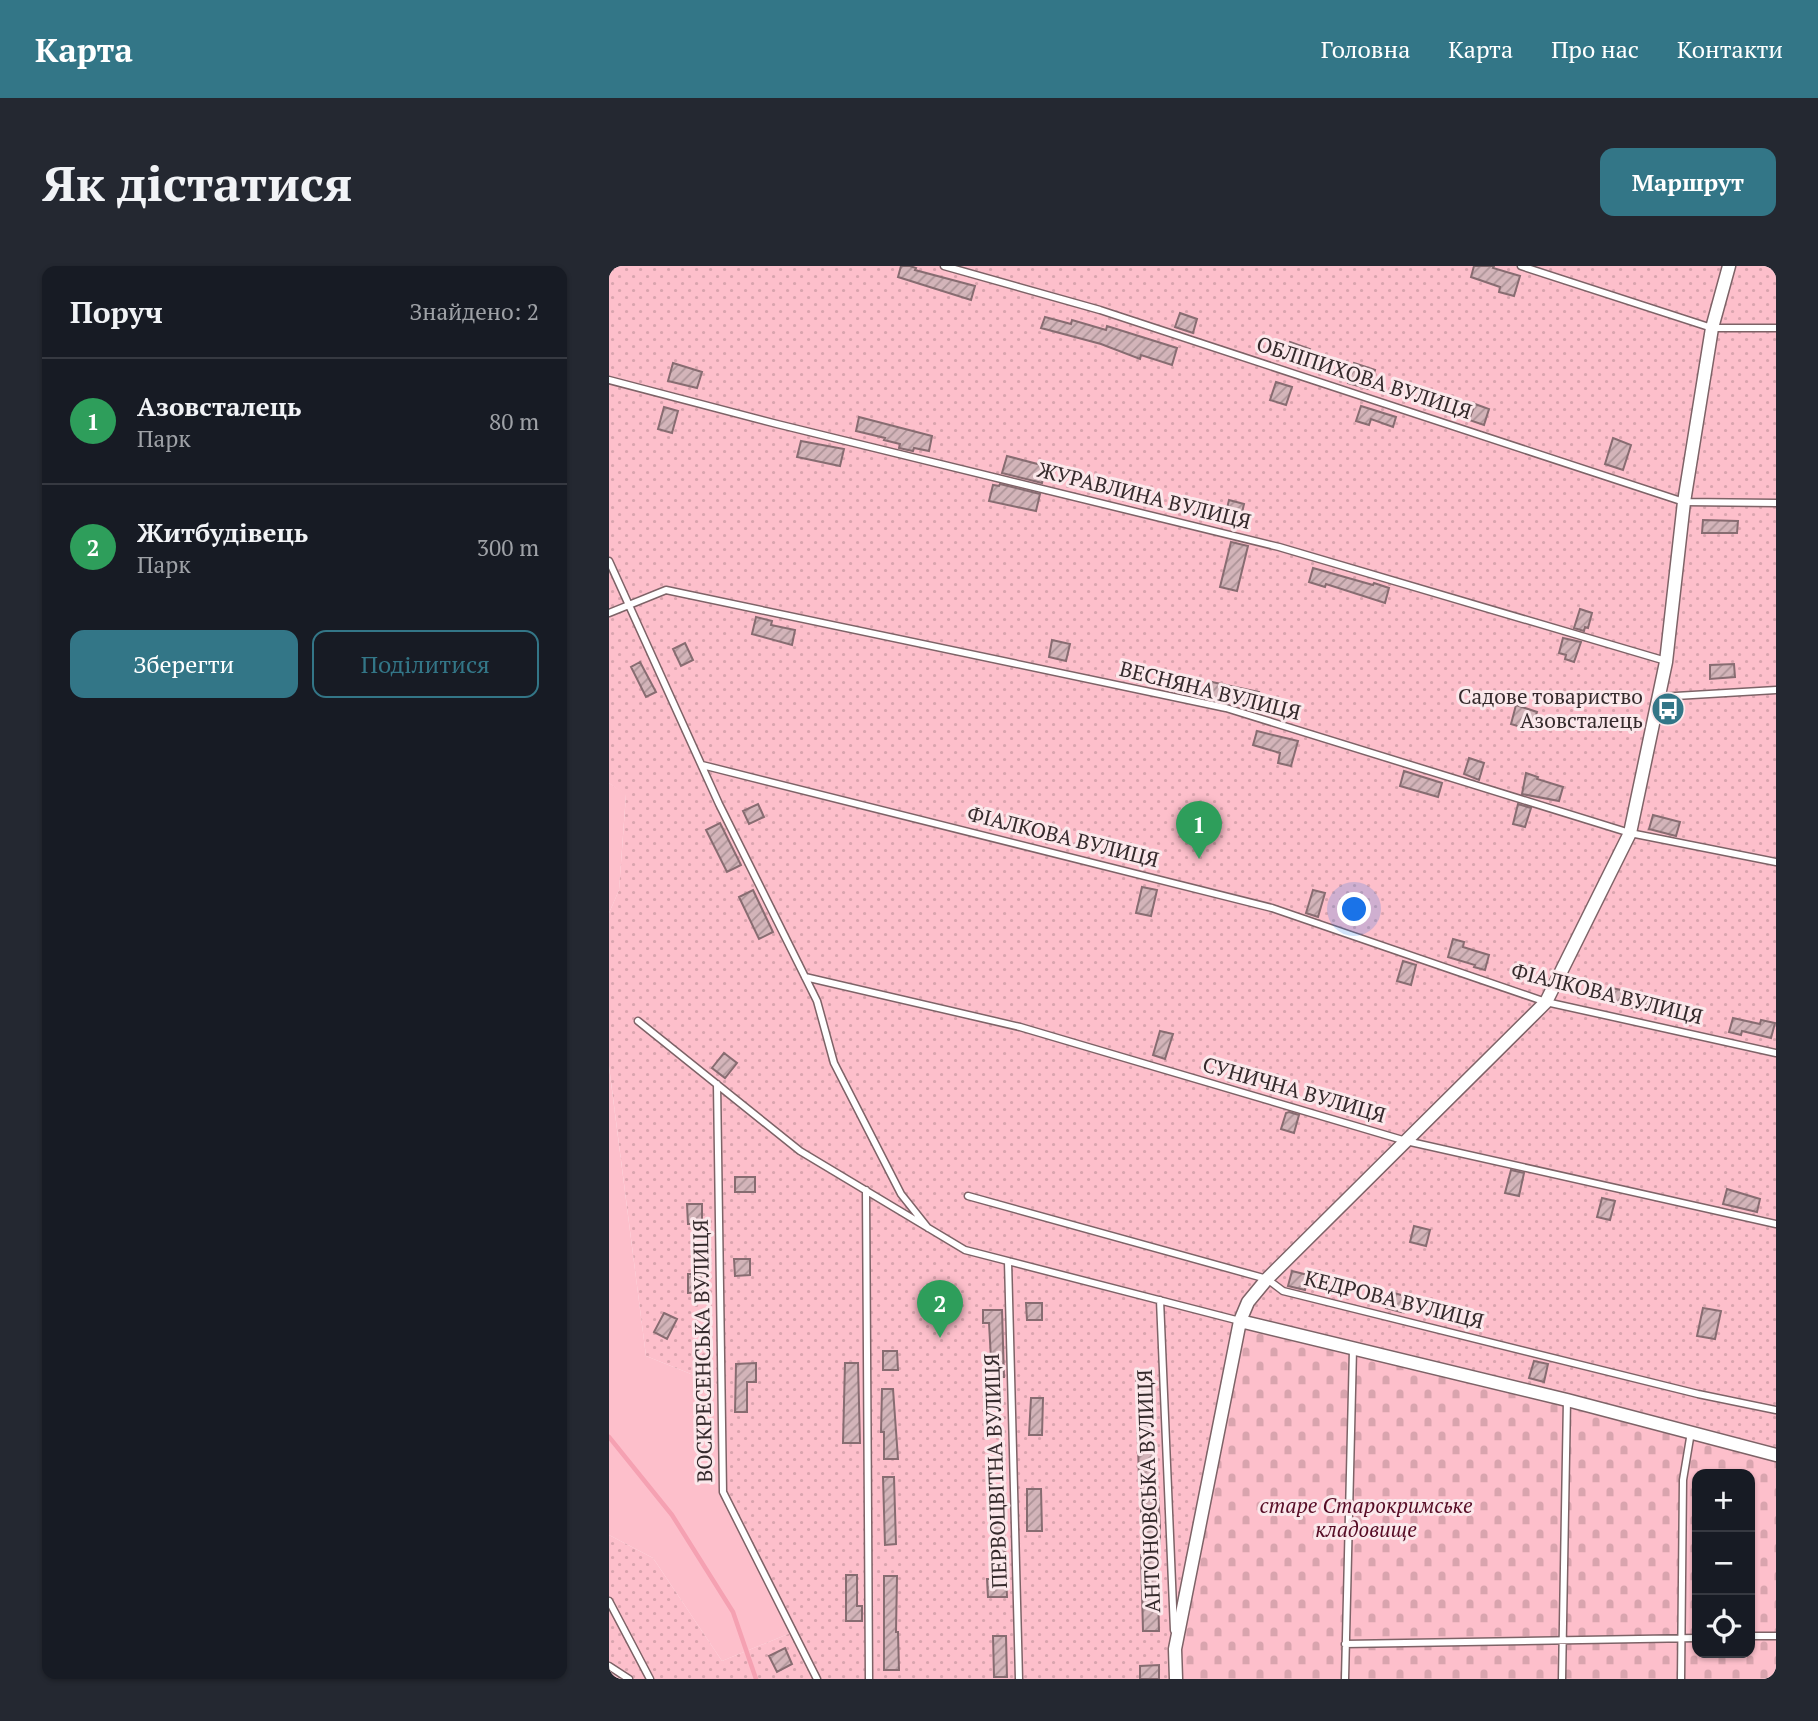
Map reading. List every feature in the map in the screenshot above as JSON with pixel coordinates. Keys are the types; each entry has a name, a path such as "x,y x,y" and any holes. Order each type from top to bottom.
{"street":[{"path":"1175,1649 1240,1321 1248,1302 1267,1279 1546,1002 1630,833 1666,662 1684,502 1712,328 1729,266"},
{"path":"1240,1321 1567,1400 1776,1455"},
{"name":"АНТОНОВСЬКА ВУЛИЦЯ","path":"1175,1649 1177,1679"}],"lane":[{"name":"ОБЛІПИХОВА ВУЛИЦЯ","path":"944,266 1100,310 1684,502 1776,503"},
{"path":"1521,266 1712,328 1776,328"},
{"name":"ЖУРАВЛИНА ВУЛИЦЯ","path":"609,380 1279,547 1666,662"},
{"path":"609,561 702,765 817,1001 834,1063 901,1194 928,1228"},
{"name":"ВЕСНЯНА ВУЛИЦЯ","path":"609,612 666,590 1226,708 1630,833 1776,862"},
{"path":"1659,697 1776,690"},
{"name":"ФІАЛКОВА ВУЛИЦЯ","path":"702,765 1272,908 1546,1002 1776,1053"},
{"name":"СУНИЧНА ВУЛИЦЯ","path":"805,978 1020,1027 1406,1140 1776,1224"},
{"path":"638,1021 800,1151 965,1250 1240,1321"},
{"name":"ВОСКРЕСЕНСЬКА ВУЛИЦЯ","path":"717,1084 723,1492 817,1679"},
{"path":"866,1190 869,1679"},
{"name":"КЕДРОВА ВУЛИЦЯ","path":"968,1196 1267,1279 1283,1291 1698,1394 1776,1410"},
{"name":"ПЕРВОЦВІТНА ВУЛИЦЯ","path":"1007,1261 1019,1679"},
{"name":"АНТОНОВСЬКА ВУЛИЦЯ","path":"1160,1300 1175,1649"},
{"path":"1345,1679 1353,1348"},
{"path":"1562,1679 1567,1400"},
{"path":"1681,1679 1683,1480 1691,1432"},
{"path":"609,1601 650,1679"},
{"path":"1755,1636 1776,1636"},
{"path":"1345,1644 1692,1638"},
{"path":"609,1666 629,1679"}],"green space":[{"path":"609,266 1776,266 1776,1455 1240,1321 1175,1649 1176,1679 609,1679 609,1535 653,1558 722,1661 793,1632 723,1492 721,1386 646,1356 609,1066 609,913 619,890 626,795 609,783"},
{"path":"609,783 626,794 619,890 609,913"},
{"path":"609,1067 646,1356 721,1386 793,1632 722,1661 653,1558 609,1535"},
{"name":"старе Старокримське кладовище","path":"1240,1321 1776,1455 1776,1679 1177,1679 1175,1649"}],"building":[{"path":"901,266 910,266 916,268 915,270 975,286 971,300 898,277"},
{"path":"1474,266 1494,266 1493,268 1520,276 1514,296 1499,292 1500,287 1471,277"},
{"path":"1180,313 1197,319 1193,333 1175,327"},
{"path":"1045,317 1071,324 1072,320 1106,330 1107,326 1177,348 1172,365 1141,355 1140,359 1101,344 1041,328"},
{"path":"1290,342 1310,349 1304,367 1284,360"},
{"path":"673,363 702,372 697,388 668,381"},
{"path":"1354,363 1375,370 1369,389 1348,383"},
{"path":"1276,382 1292,387 1286,405 1270,400"},
{"path":"1475,404 1489,409 1484,425 1469,420"},
{"path":"1361,406 1396,417 1393,427 1371,419 1369,425 1356,421"},
{"path":"664,407 678,411 672,433 658,429"},
{"path":"859,417 932,436 929,451 899,448 900,444 884,440 885,438 856,431"},
{"path":"1613,438 1631,445 1623,470 1605,464"},
{"path":"801,441 844,449 840,466 797,457"},
{"path":"1007,456 1049,467 1046,480 1043,479 1042,483 1002,473"},
{"path":"1000,484 1040,494 1036,511 989,501 993,485"},
{"path":"1229,500 1244,504 1240,521 1225,517"},
{"path":"1703,520 1738,521 1737,533 1702,533"},
{"path":"1231,542 1248,546 1237,591 1220,587"},
{"path":"1313,568 1389,588 1385,603 1326,584 1325,587 1309,582"},
{"path":"1580,609 1592,613 1588,628 1585,627 1584,631 1574,628"},
{"path":"756,617 772,621 771,625 795,630 792,645 752,634"},
{"path":"1563,638 1581,642 1574,662 1559,653"},
{"path":"1052,640 1070,644 1066,661 1049,657"},
{"path":"685,643 693,660 681,666 673,649"},
{"path":"640,662 656,692 646,697 631,667"},
{"path":"1734,664 1735,677 1710,679 1710,665"},
{"path":"1212,682 1259,692 1254,709 1209,697"},
{"path":"1516,705 1537,712 1531,730 1511,724"},
{"path":"1257,731 1298,741 1291,766 1278,763 1280,753 1253,745"},
{"path":"1469,758 1484,763 1479,780 1464,774"},
{"path":"1404,771 1442,783 1438,797 1400,786"},
{"path":"1526,773 1563,787 1559,801 1522,794"},
{"path":"758,804 764,817 749,824 743,811"},
{"path":"1518,804 1531,808 1525,827 1513,824"},
{"path":"1653,815 1680,822 1676,836 1649,829"},
{"path":"720,823 741,865 727,872 706,830"},
{"path":"1142,887 1157,890 1151,916 1136,913"},
{"path":"753,890 773,932 759,939 739,897"},
{"path":"1313,890 1325,893 1318,917 1306,913"},
{"path":"1453,939 1464,942 1463,947 1489,955 1485,970 1448,957"},
{"path":"1403,961 1416,965 1411,985 1397,981"},
{"path":"1612,988 1658,998 1655,1013 1608,1003"},
{"path":"1733,1018 1760,1024 1761,1020 1775,1023 1771,1038 1742,1031 1741,1035 1729,1032"},
{"path":"1160,1031 1173,1034 1165,1059 1153,1055"},
{"path":"724,1053 737,1063 725,1078 712,1068"},
{"path":"1286,1113 1299,1115 1294,1133 1281,1129"},
{"path":"1511,1170 1524,1173 1519,1196 1505,1193"},
{"path":"735,1177 755,1177 755,1192 735,1192"},
{"path":"1727,1189 1760,1199 1757,1212 1723,1204"},
{"path":"1602,1198 1615,1201 1610,1220 1597,1217"},
{"path":"687,1204 702,1204 702,1224 688,1224"},
{"path":"1414,1226 1430,1230 1426,1246 1410,1242"},
{"path":"734,1259 750,1259 750,1275 735,1276"},
{"path":"1292,1271 1308,1275 1305,1290 1288,1286"},
{"path":"688,1274 701,1274 701,1292 688,1293"},
{"path":"1390,1292 1405,1296 1401,1312 1386,1308"},
{"path":"1026,1303 1042,1303 1042,1320 1027,1320"},
{"path":"1703,1308 1721,1311 1715,1339 1697,1336"},
{"path":"983,1310 1002,1310 1004,1377 992,1377 989,1323 983,1323"},
{"path":"664,1313 677,1319 667,1339 654,1332"},
{"path":"883,1351 897,1351 898,1370 883,1370"},
{"path":"1534,1361 1548,1364 1544,1382 1529,1378"},
{"path":"756,1363 756,1382 747,1382 747,1412 735,1412 736,1364"},
{"path":"845,1363 858,1363 860,1443 843,1443"},
{"path":"1136,1376 1152,1376 1154,1493 1158,1493 1160,1525 1160,1544 1157,1544 1159,1631 1143,1631 1141,1555 1144,1555 1144,1512 1141,1512 1139,1481"},
{"path":"882,1389 893,1389 898,1459 884,1459 884,1432 881,1432"},
{"path":"1031,1398 1043,1398 1042,1435 1029,1435"},
{"path":"883,1477 894,1477 896,1544 885,1545"},
{"path":"1003,1489 1007,1597 988,1597 987,1579 991,1579 990,1551 994,1550 992,1490"},
{"path":"1027,1489 1041,1489 1042,1531 1027,1531"},
{"path":"846,1575 857,1575 857,1606 862,1606 862,1621 846,1621"},
{"path":"884,1576 897,1576 896,1632 899,1670 884,1670"},
{"path":"993,1636 1006,1636 1007,1677 994,1677"},
{"path":"785,1648 792,1664 777,1672 769,1656"},
{"path":"1159,1665 1159,1679 1140,1679 1140,1666"}],"waterway":[{"path":"609,1437 672,1515 733,1612 756,1679"}],"place":[{"name":"Садове товариство Азовсталець","path":"1668,709"},
{"name":"Азовсталець","path":"1199,859"},
{"name":"Житбудівець","path":"940,1338"}]}
